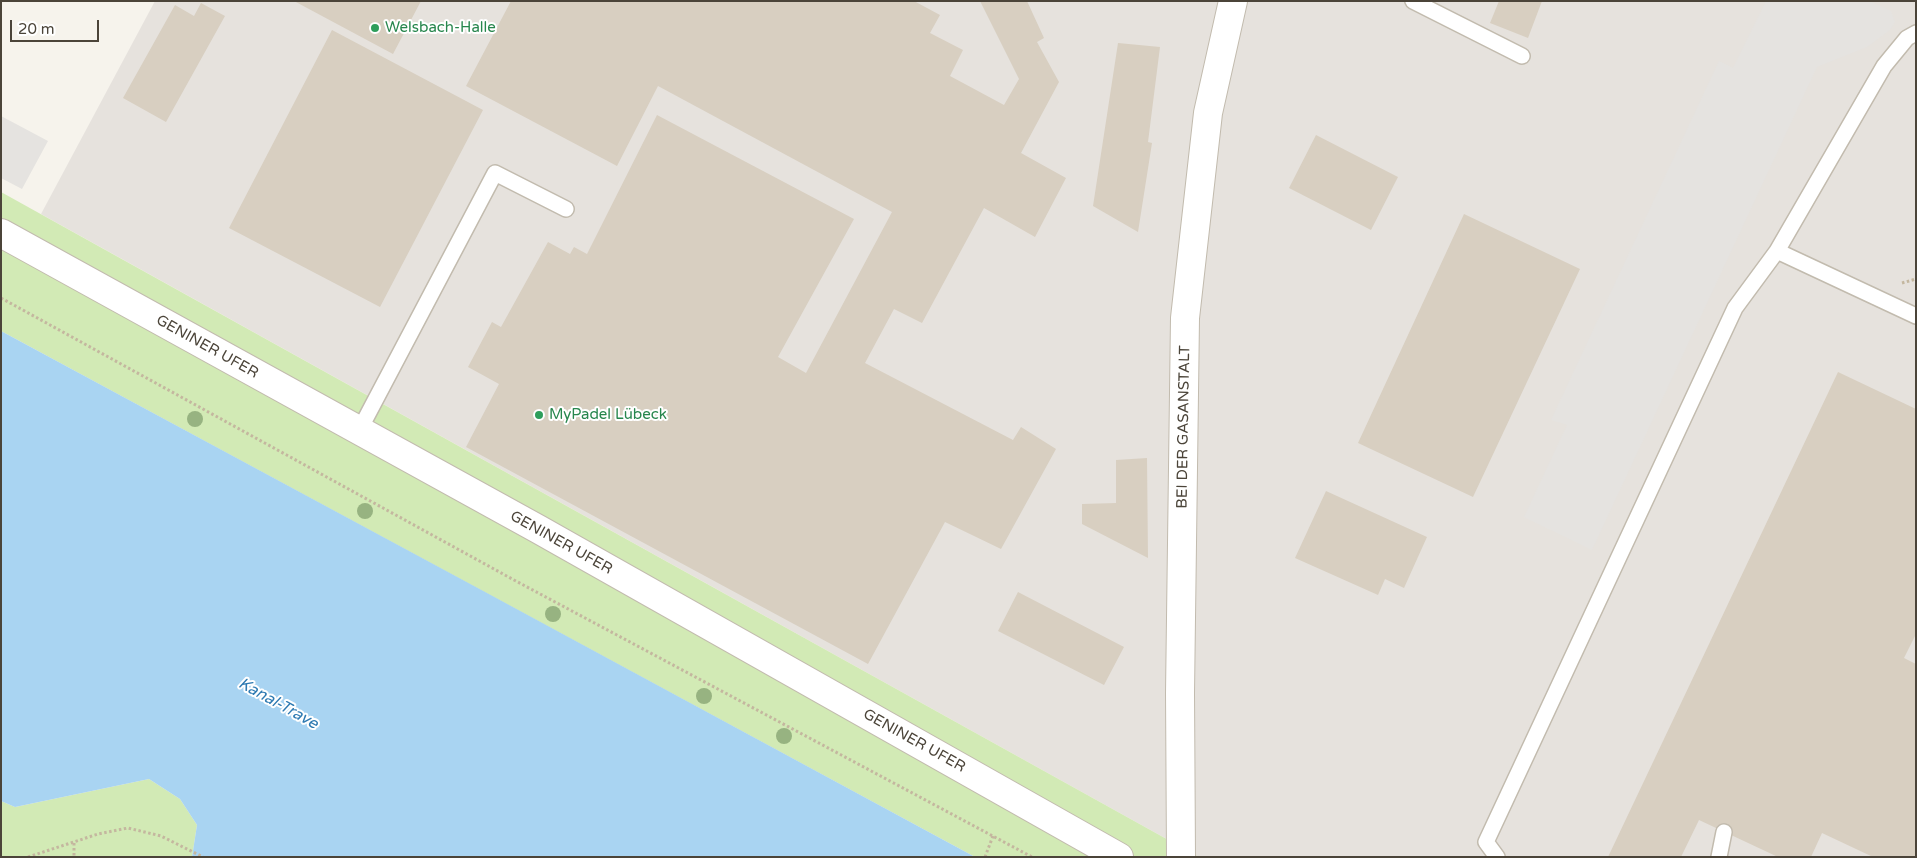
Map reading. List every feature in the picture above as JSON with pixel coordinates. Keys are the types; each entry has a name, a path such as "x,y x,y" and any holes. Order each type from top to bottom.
{"street":[{"name":"BEI DER GASANSTALT","path":"1181,857 1180,693 1185,318 1208,112 1233,1"},
{"name":"GENINER UFER","path":"1,233 359,431 1119,857"}],"lane":[{"path":"1423,3 1522,56"},
{"path":"1497,857 1486,842 1734,308 1777,251 1884,66 1907,38 1916,33"},
{"path":"359,431 495,173 566,209"},
{"path":"1777,251 1916,316"},
{"path":"1719,857 1724,832"}],"path":[{"path":"1,298 514,580 1032,857"},
{"path":"28,857 98,834 128,828 161,836 203,857"},
{"path":"985,857 993,836"},
{"path":"74,843 74,857"}],"shaded area":[{"path":"155,1 1916,1 1916,857 1199,857 41,214"},
{"path":"1766,1 1869,1 1891,11 1895,22 1890,30 1867,47 1817,67 1592,550 1524,517 1567,425 1551,420 1719,61 1733,68"},
{"path":"1,116 48,141 22,189 1,178"}],"green space":[{"path":"1,192 1199,857 975,857 1,331"},
{"path":"149,779 180,799 197,825 192,857 1,857 1,801 15,807"}],"water":[{"name":"Kanal-Trave","path":"1,331 975,857 192,857 197,825 180,799 149,779 15,807 1,801"}],"building":[{"name":"Welsbach-Halle","path":"294,1 421,1 393,54"},
{"path":"511,1 914,1 940,15 930,33 963,50 950,76 1004,105 1019,79 980,1 1027,1 1044,38 1037,42 1059,82 1021,153 1066,178 1035,237 984,208 922,323 894,309 865,363 1013,440 1021,427 1056,449 1001,549 945,522 868,664 466,447 499,384 468,367 492,322 501,327 548,242 570,254 574,247 587,254 657,115 854,219 778,357 806,373 892,212 658,86 617,166 466,86"},
{"path":"1499,1 1542,1 1528,38 1490,23"},
{"path":"201,3 225,16 166,122 123,98 175,5 194,16"},
{"path":"332,30 483,110 380,307 229,228"},
{"path":"1118,43 1160,47 1148,142 1152,143 1138,232 1093,206"},
{"path":"1316,135 1398,177 1371,230 1289,188"},
{"path":"1464,214 1580,269 1473,497 1358,443"},
{"path":"1838,372 1916,409 1916,634 1904,658 1916,664 1916,857 1873,857 1822,833 1811,857 1778,857 1699,820 1681,857 1608,857"},
{"path":"1147,458 1148,558 1082,524 1082,504 1116,503 1116,460"},
{"path":"1326,491 1427,537 1404,588 1385,579 1378,595 1295,558"},
{"path":"1018,592 1124,647 1104,685 998,631"}],"place":[{"name":"Welsbach-Halle","path":"375,28"},
{"name":"MyPadel Lübeck","path":"539,415"}]}
